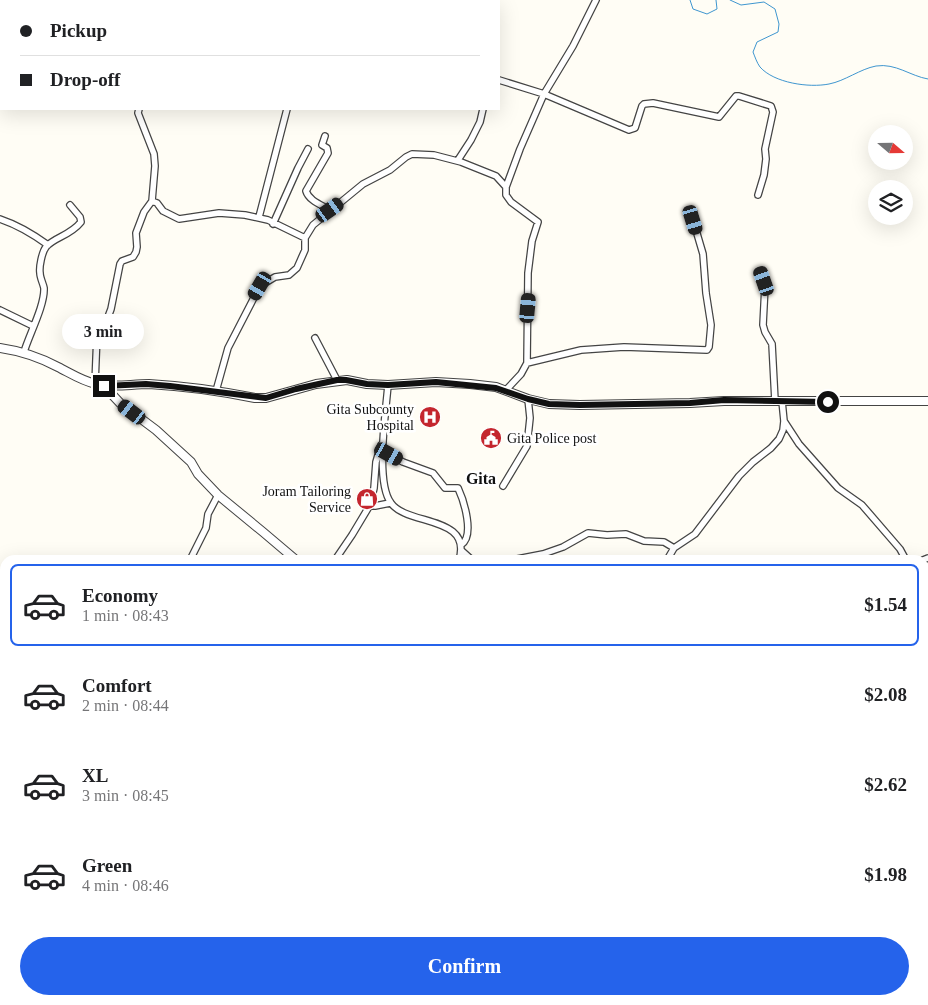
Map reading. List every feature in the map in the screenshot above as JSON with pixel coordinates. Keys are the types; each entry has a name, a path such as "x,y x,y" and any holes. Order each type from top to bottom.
{"street":[{"path":"506,390 521,374 528,363 528,273 532,241 538,222 511,202 506,195 506,187 544,94 573,46 596,0"},
{"path":"500,80 544,94 633,130 642,106 647,103 693,110 716,117 721,115 736,96 771,106 773,112 765,149 764,175 758,195"},
{"path":"94,384 98,329 111,309 120,264 122,261 132,257 136,252 136,233 144,212 152,201 155,166 154,154 138,114 139,110"},
{"path":"259,217 287,110"},
{"path":"458,160 472,140 484,110"},
{"path":"325,136 322,144 327,148 328,153 306,191 308,197 330,210"},
{"path":"273,224 308,149"},
{"path":"216,391 228,348 240,329 260,286 275,277 289,275 297,268 305,250 304,238 319,219 363,184 390,170 412,154 434,155 458,160 496,176 506,187"},
{"path":"152,201 157,203 163,211 179,219 219,213 259,217 304,238"},
{"path":"24,352 43,294 44,288 40,273 45,248 72,232 81,222 80,217 70,205"},
{"path":"0,219 12,223 48,245"},
{"path":"528,363 582,350 624,347 707,350 711,325 703,254 693,220"},
{"path":"761,271 766,286 763,325 772,344 779,401 784,421 799,444 838,488 862,505 903,555"},
{"path":"0,310 32,326"},
{"path":"315,338 337,380"},
{"path":"0,348 24,352 86,382 104,386 146,384 266,398 296,389 337,380 346,380 388,385 436,382 470,384 506,390 528,399 549,404 690,403 724,400 928,401"},
{"path":"388,385 383,441 383,472 390,503 408,514 438,523 446,528 456,536 468,555"},
{"path":"104,386 120,403 156,430 191,462 198,474 218,495 290,555"},
{"path":"503,486 527,446 530,418 528,399"},
{"path":"670,555 674,548 695,534 739,476 771,448 783,430 784,421"},
{"path":"338,555 370,505 374,488 376,462 383,441"},
{"path":"383,451 403,462 416,465 433,473 445,488 458,488 468,527 468,536 460,555"},
{"path":"192,555 206,528 208,514 218,495"},
{"path":"370,505 390,503"},
{"path":"538,555 563,547 588,533 626,534 644,541 664,542 674,548"}],"waterway":[{"path":"690,0 693,9 707,14 717,9 716,0"},
{"path":"730,0 741,5 764,2 775,9 779,24 778,32 757,42 753,52 760,67 774,77 802,85 821,85 835,82 876,66 890,66 928,79"}],"place":[{"name":"Gita Subcounty Hospital","path":"430,417"},
{"name":"Gita Police post","path":"491,438"},
{"name":"Joram Tailoring Service","path":"367,499"}],"district":[{"name":"Gita","path":"481,478"}],"route":[{"path":"104,386 146,384 194,388 255,398 266,398 316,384 346,380 388,385 436,382 470,384 506,390 528,399 549,404 690,403 724,400 828,402"}]}
